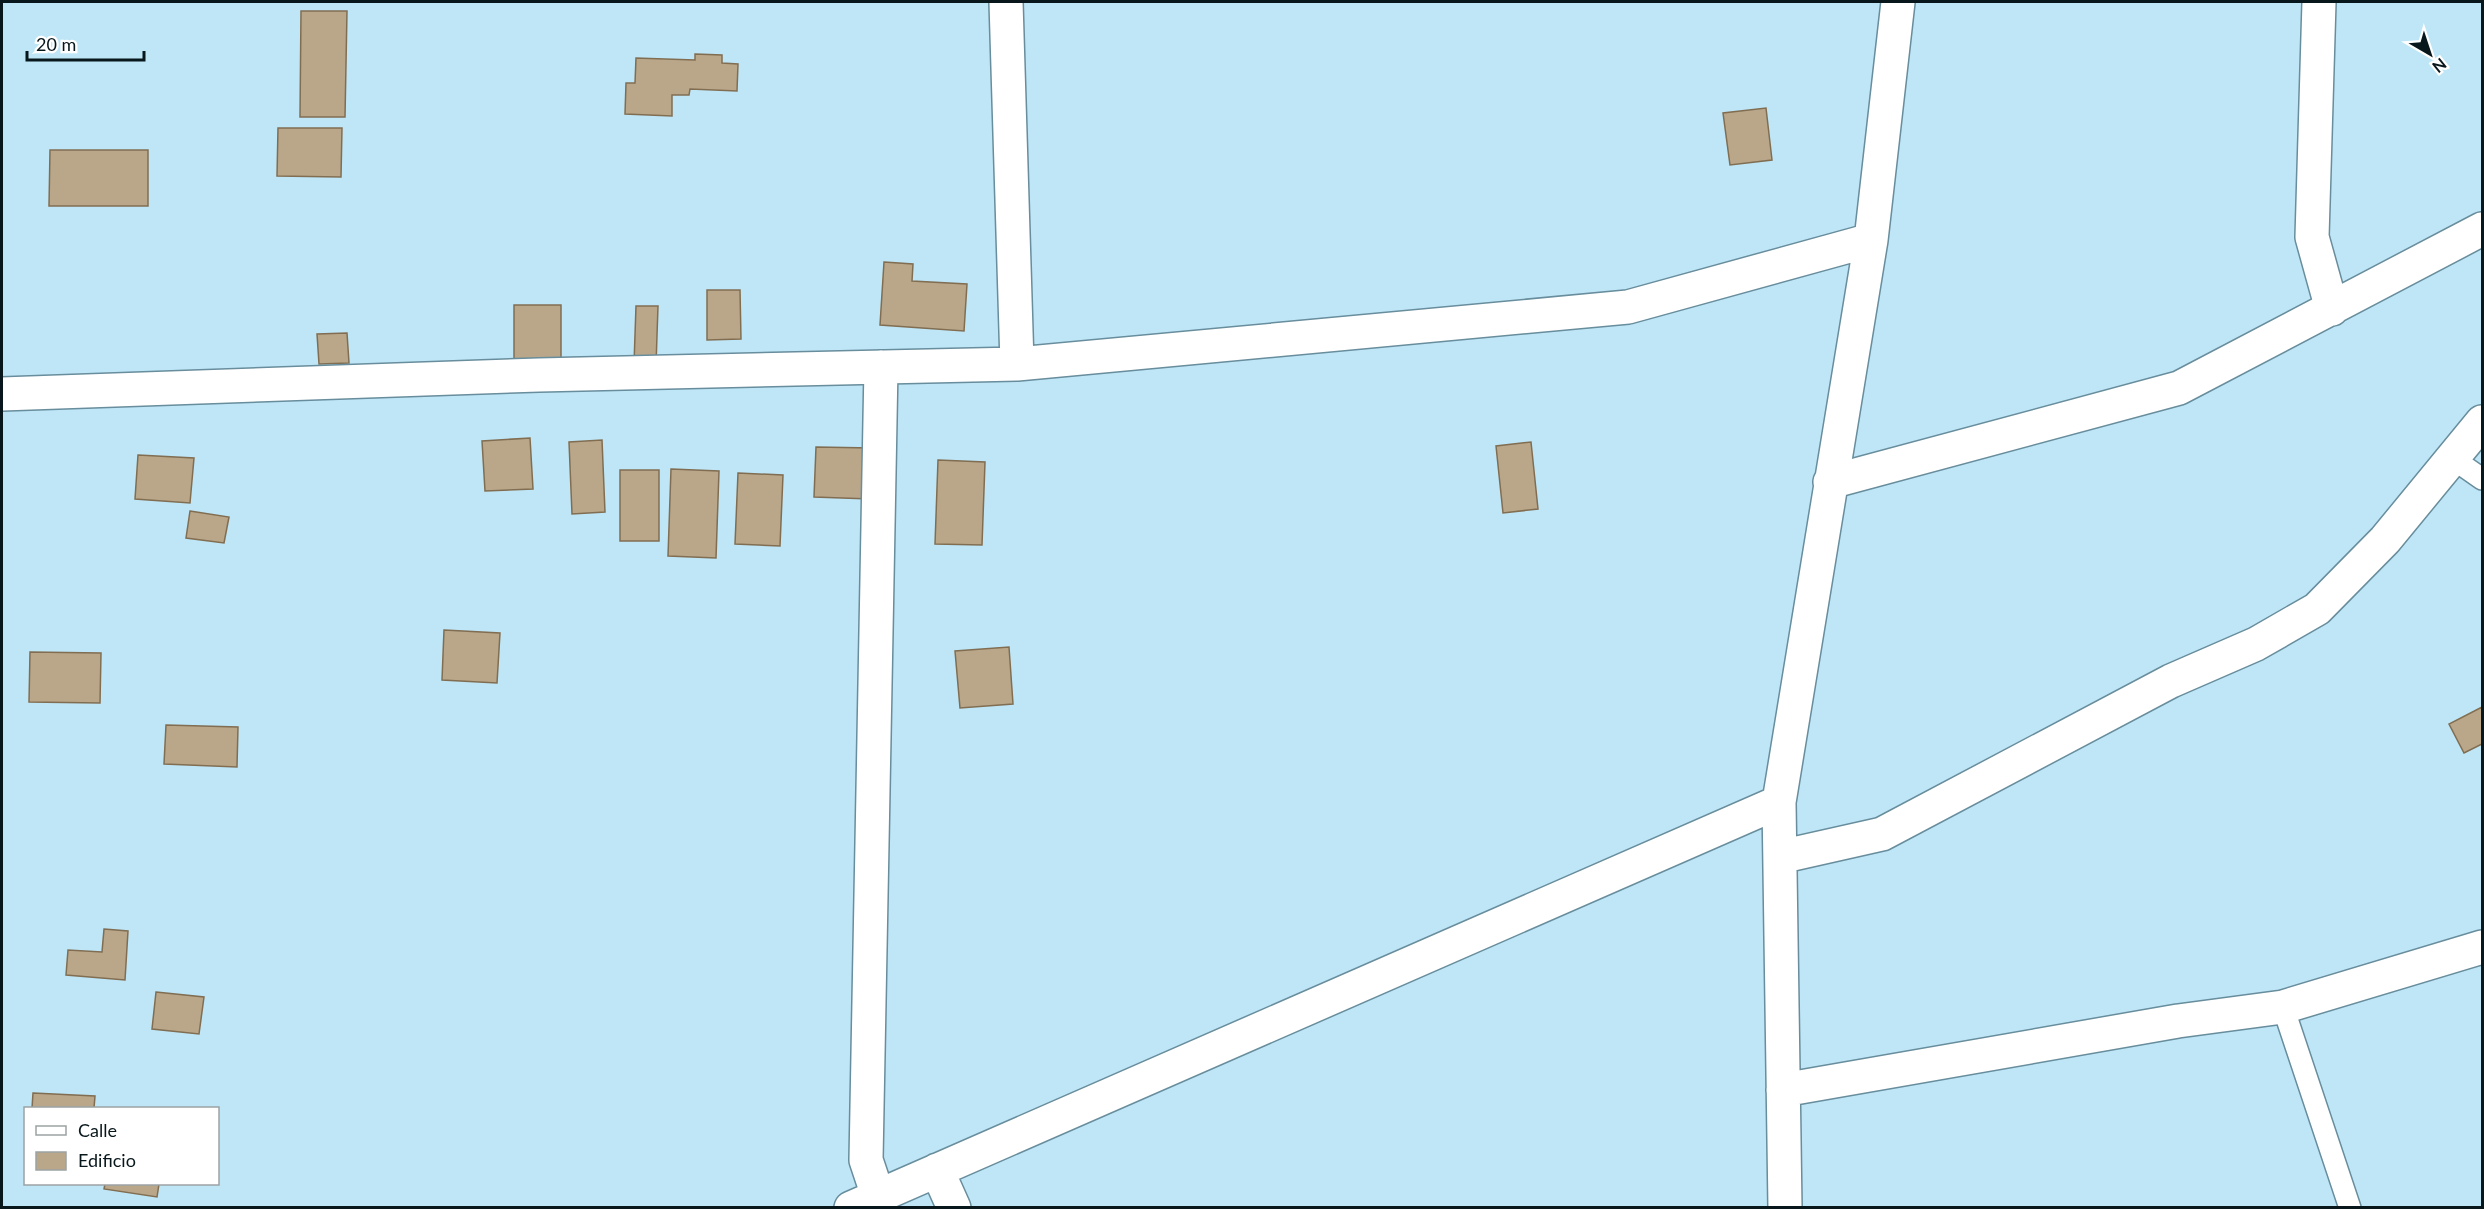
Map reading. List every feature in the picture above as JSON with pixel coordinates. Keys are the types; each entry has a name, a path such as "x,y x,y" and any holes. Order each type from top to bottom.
{"street":[{"path":"1006,2 1017,364"},
{"path":"1785,1208 1779,802 1871,240 1898,2"},
{"path":"2319,2 2312,237 2332,309"},
{"path":"1830,482 2179,388 2482,229"},
{"path":"2,394 539,375 1017,364 1628,307 1871,240"},
{"path":"881,367 865,1202 1779,802"},
{"path":"1780,856 1882,834 2171,681 2256,644 2317,609 2385,540 2482,422"},
{"path":"1783,1090 2178,1021 2283,1007 2482,947"},
{"path":"937,1170 954,1208"}],"lane":[{"path":"2452,458 2482,479"},
{"path":"2283,1007 2350,1208"}],"building":[{"path":"301,11 347,11 345,117 300,117"},
{"path":"695,54 722,55 722,63 738,64 737,91 690,89 689,95 672,95 672,116 625,114 626,83 635,83 636,58 695,60"},
{"path":"1766,108 1772,160 1730,165 1723,113"},
{"path":"278,128 342,128 341,177 277,176"},
{"path":"50,150 148,150 148,206 49,206"},
{"path":"884,262 913,264 912,281 967,284 964,331 880,325"},
{"path":"707,290 740,290 741,339 707,340"},
{"path":"514,305 561,305 561,361 514,361"},
{"path":"636,306 658,306 656,365 634,364"},
{"path":"347,333 349,363 319,364 317,334"},
{"path":"530,438 533,489 485,491 482,441"},
{"path":"602,440 605,512 572,514 569,442"},
{"path":"1531,442 1538,509 1503,513 1496,446"},
{"path":"816,447 872,448 870,499 814,497"},
{"path":"138,455 194,458 190,503 135,499"},
{"path":"938,460 985,462 982,545 935,544"},
{"path":"671,469 719,471 716,558 668,556"},
{"path":"620,470 659,470 659,541 620,541"},
{"path":"738,473 783,475 780,546 735,544"},
{"path":"190,511 229,517 224,543 186,538"},
{"path":"444,630 500,633 497,683 442,680"},
{"path":"1009,647 1013,704 960,708 955,651"},
{"path":"30,652 101,653 100,703 29,702"},
{"path":"2482,707 2482,744 2464,753 2449,724"},
{"path":"166,725 238,727 237,767 164,764"},
{"path":"104,929 128,931 125,980 66,975 68,950 102,952"},
{"path":"156,992 204,997 199,1034 152,1029"},
{"path":"33,1093 95,1096 94,1107 32,1107"},
{"path":"105,1185 159,1185 157,1197 104,1189"}]}
